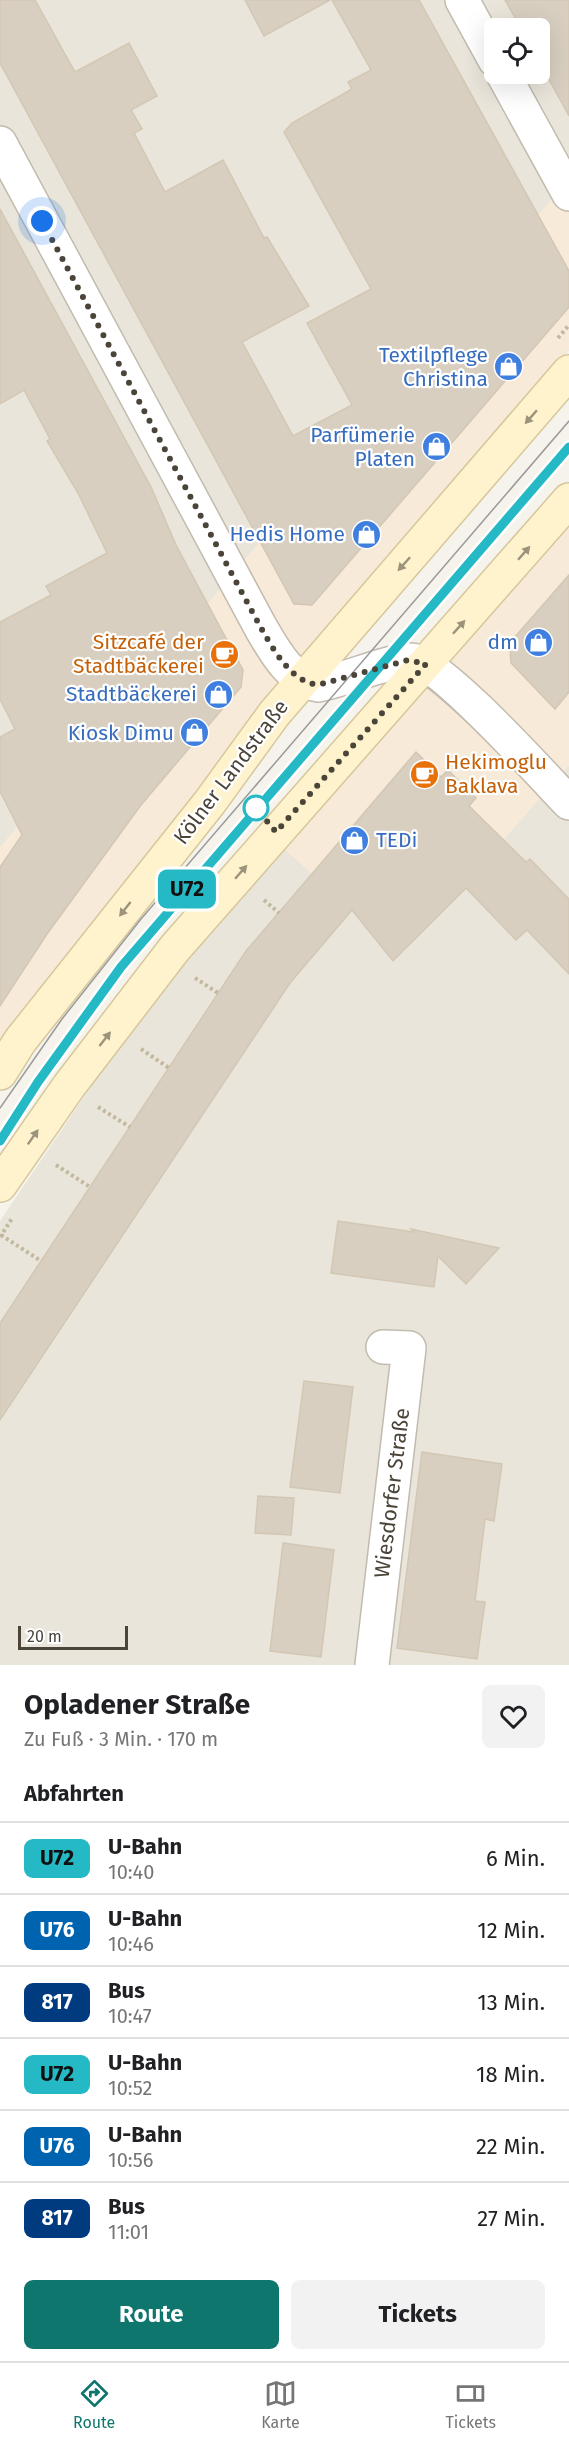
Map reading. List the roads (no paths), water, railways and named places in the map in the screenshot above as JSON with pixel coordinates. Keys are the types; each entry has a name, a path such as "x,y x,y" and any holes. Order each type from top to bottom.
{"main road":[{"name":"Kölner Landstraße","path":"0,1073 20,1041 303,681 569,372"},
{"path":"0,1185 69,1086 175,948 372,721 426,664 569,500"}],"street":[{"path":"462,0 484,40"},
{"path":"508,84 569,194"},
{"path":"0,142 280,660 303,681 318,685 408,660 426,664 471,704 569,803"},
{"name":"Wiesdorfer Straße","path":"372,1665 409,1348 383,1347"}],"tram line":[{"path":"0,1108 62,1019 141,919 569,421"},
{"path":"0,1141 47,1068 121,967 569,447"}],"metro line":[{"name":"U72","path":"0,1141 28,1096 121,967 569,447"}],"place":[{"name":"Textilpflege Christina","path":"509,367"},
{"name":"Parfümerie Platen","path":"436,447"},
{"name":"Hedis Home","path":"366,534"},
{"name":"dm","path":"539,642"},
{"name":"Sitzcafé der Stadtbäckerei","path":"225,654"},
{"name":"Stadtbäckerei","path":"218,694"},
{"name":"Kiosk Dimu","path":"195,733"},
{"name":"Hekimoglu Baklava","path":"424,774"},
{"name":"TEDi","path":"355,840"}]}
